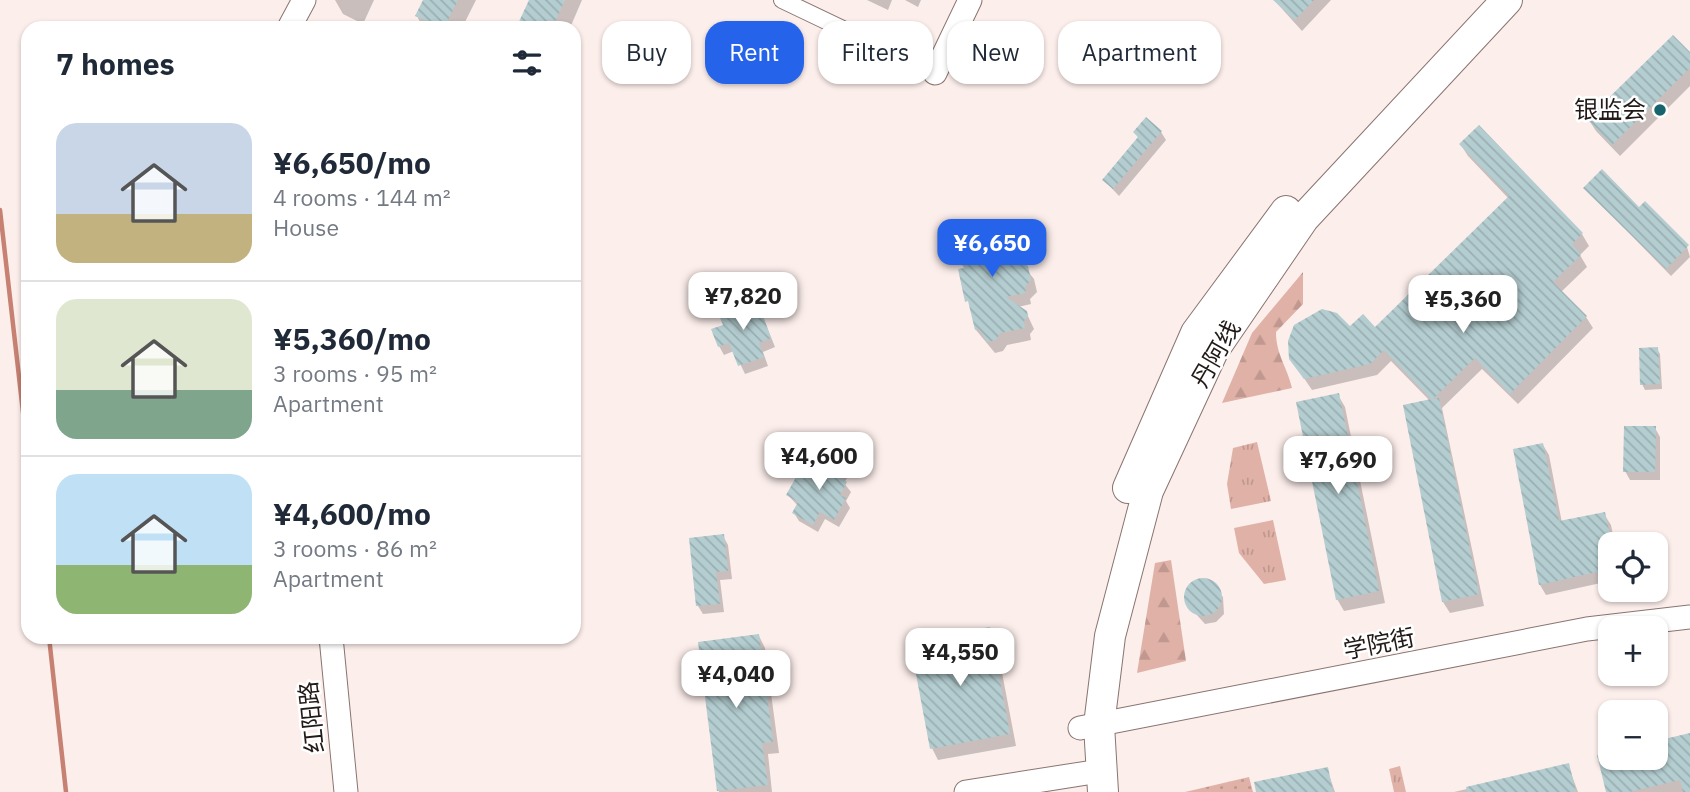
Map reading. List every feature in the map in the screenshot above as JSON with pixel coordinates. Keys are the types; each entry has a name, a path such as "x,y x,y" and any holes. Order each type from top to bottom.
{"highway":[{"name":"丹阿线","path":"1093,782 1090,727 1094,619 1128,487 1196,332 1290,205 1481,0"},
{"name":"丹阿线","path":"1090,727 1110,636 1148,491 1213,351 1304,218 1507,0"}],"street":[{"path":"289,21 294,0"},
{"path":"291,21 304,0"},
{"path":"782,0 935,73 970,0"},
{"name":"学院街","path":"1090,727 1587,629 1690,617"},
{"name":"红阳路","path":"332,644 346,792"},
{"path":"966,792 1093,782"}],"green space":[{"path":"1303,272 1303,304 1276,332 1278,347 1292,388 1222,403 1252,333"},
{"path":"1257,442 1271,501 1231,509 1227,484 1233,448"},
{"path":"1273,520 1286,580 1264,584 1239,553 1234,528"},
{"path":"1171,560 1186,661 1137,673 1155,563"},
{"path":"1400,766 1406,792 1394,792 1389,769"},
{"path":"1249,777 1253,792 1185,792"}],"building":[{"path":"423,0 458,0 448,21 427,21 415,16"},
{"path":"529,0 565,0 555,21 519,21"},
{"path":"1273,0 1314,0 1295,20"},
{"path":"1673,35 1690,52 1690,68 1612,145 1587,119"},
{"path":"1146,117 1162,131 1113,189 1102,180 1138,137 1133,132"},
{"path":"1479,125 1583,233 1572,244 1581,255 1553,282 1587,316 1510,394 1475,358 1433,399 1439,398 1479,594 1442,602 1403,405 1431,399 1384,350 1370,364 1304,379 1289,359 1288,341 1294,325 1322,309 1337,313 1350,326 1363,314 1375,327 1509,196 1459,144"},
{"path":"1602,169 1639,207 1645,201 1689,245 1666,269 1583,188"},
{"path":"1001,223 1012,232 1018,260 1028,266 1031,280 1025,287 1026,293 1006,297 1027,311 1028,316 1024,321 1025,328 1000,333 996,340 987,342 979,329 975,330 968,301 965,302 958,269 964,268 957,255 960,248 958,239 962,238 961,232 965,226 972,224 985,233 990,225"},
{"path":"750,301 755,312 761,310 771,338 759,343 764,357 738,366 729,343 718,347 711,329 723,325 718,313"},
{"path":"1658,347 1660,384 1640,385 1639,348"},
{"path":"1339,393 1379,591 1336,600 1296,402"},
{"path":"1624,426 1656,426 1655,472 1623,472"},
{"path":"1543,443 1559,521 1605,512 1609,532 1598,532 1598,572 1539,585 1513,449"},
{"path":"827,454 846,465 838,477 847,482 840,495 846,498 834,520 820,512 813,525 792,513 798,502 786,495 800,470 814,478"},
{"path":"724,534 728,571 716,572 720,604 696,606 689,538"},
{"path":"1203,578 1216,584 1222,597 1216,610 1203,616 1190,610 1184,597 1190,584"},
{"path":"990,627 1010,734 930,749 910,642"},
{"path":"759,634 773,742 762,743 768,785 717,791 698,642"},
{"path":"1690,733 1690,792 1683,792 1680,780 1629,792 1606,792 1601,770 1668,770 1668,738"},
{"path":"1569,763 1576,792 1467,792 1466,787"},
{"path":"1328,767 1333,792 1256,792 1254,782"}],"waterway":[{"path":"0,210 21,394"},
{"path":"50,644 66,792"}],"place":[{"name":"银监会","path":"1660,110"}]}
